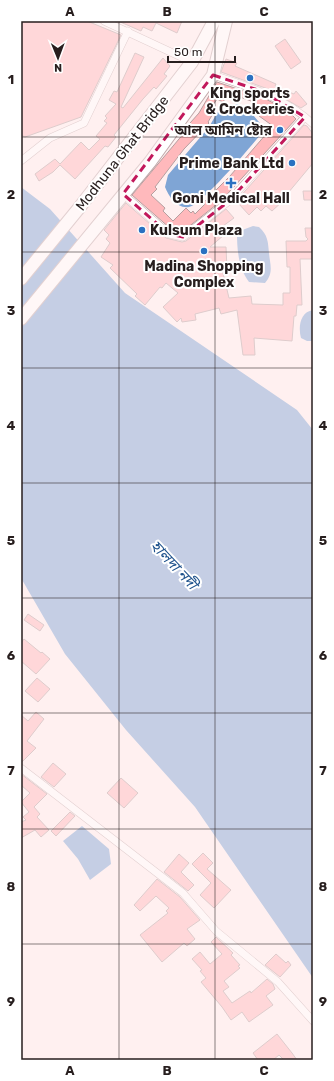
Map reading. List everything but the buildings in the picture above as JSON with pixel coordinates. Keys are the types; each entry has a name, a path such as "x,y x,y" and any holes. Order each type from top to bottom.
{"main road":[{"name":"Modhuna Ghat Bridge","path":"21,279 79,208 192,62 214,21"},
{"path":"212,75 226,21"},
{"name":"Modhuna Ghat Bridge","path":"21,319 150,162 212,75"}],"street":[{"path":"104,21 192,62"},
{"path":"21,161 50,138 84,123 128,31"},
{"path":"123,194 169,234 184,237 229,201 310,120 261,91 212,75"},
{"path":"21,768 183,893 216,930 278,982 313,1021"}],"highlighted area":[{"path":"213,75 261,91 305,117 229,201 183,237 169,234 123,194"}],"water":[{"path":"238,104 247,108 265,129 251,147 205,196 189,207 177,204 171,198 165,187 168,175 209,127 217,113 226,106"},
{"name":"হালদা নদী","path":"21,187 50,209 125,293 297,410 313,430 313,978 195,807 126,730 65,654 21,578"},
{"path":"253,226 259,227 262,230 268,242 271,268 270,275 265,283 249,282 240,264 237,245 237,232"},
{"path":"313,310 313,341 307,341 301,338 300,325 305,314"},
{"path":"82,826 109,849 111,864 90,880 78,859 63,841"}],"place":[{"name":"King sports & Crockeries","path":"250,78"},
{"name":"আল আমিন ষ্টোর","path":"280,130"},
{"name":"Prime Bank Ltd","path":"292,163"},
{"name":"Goni Medical Hall","path":"231,183"},
{"name":"Kulsum Plaza","path":"142,230"},
{"name":"Madina Shopping Complex","path":"204,251"}]}
